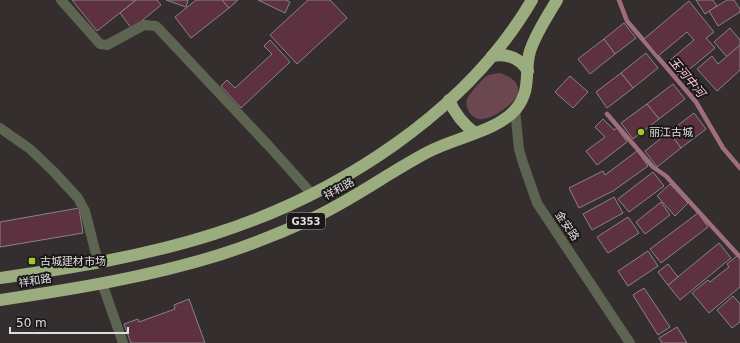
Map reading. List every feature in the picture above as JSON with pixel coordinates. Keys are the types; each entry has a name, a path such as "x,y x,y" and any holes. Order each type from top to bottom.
{"highway":[{"name":"祥和路","path":"0,278 64,269 168,247 214,234 273,212 312,194 361,167 386,151 428,119 492,56 518,23 532,0"},
{"name":"祥和路","path":"0,300 68,290 102,283 189,264 227,252 282,232 342,203 398,168 429,151 499,123 515,110 522,101 528,82 530,54 536,35 556,0"},
{"path":"492,56 507,55 514,58 528,71"},
{"path":"449,100 453,110 460,120 475,132"}],"street":[{"path":"61,0 100,44 103,45 144,25 156,26 312,194"},
{"name":"金安路","path":"515,110 519,149 537,203 630,343"},
{"path":"0,128 30,149 78,198 85,211 98,262"},
{"path":"102,283 123,343"}],"shaded area":[{"path":"499,73 511,78 517,84 517,96 500,112 488,118 475,118 468,110 466,104 468,97 485,78 489,75"}],"building":[{"path":"72,0 136,0 97,31"},
{"path":"136,0 157,0 161,5 132,29 120,13"},
{"path":"166,0 188,0 186,7"},
{"path":"196,0 222,0 229,8 191,38 175,17"},
{"path":"222,0 238,0 229,8"},
{"path":"258,0 286,0 290,2 285,13"},
{"path":"308,0 330,0 347,18 297,64 270,35"},
{"path":"696,0 713,0 717,6 705,14"},
{"path":"727,0 734,0 740,9 740,12 718,26 709,11"},
{"path":"689,1 714,32 706,38 715,48 680,77 668,62 694,40 687,32 658,56 644,39"},
{"path":"624,23 636,38 615,54 604,39"},
{"path":"730,28 740,40 740,45 727,57 714,42"},
{"path":"604,39 615,54 590,74 578,59"},
{"path":"270,40 290,62 241,108 221,86 227,80 235,88 272,54 264,46"},
{"path":"740,45 740,70 717,91 697,69 712,56 718,64"},
{"path":"646,53 658,68 633,88 621,73"},
{"path":"621,73 633,88 607,108 596,92"},
{"path":"570,76 588,92 573,108 555,92"},
{"path":"673,84 685,99 659,119 647,104"},
{"path":"647,104 659,119 633,139 621,123"},
{"path":"694,113 706,129 681,148 669,132"},
{"path":"603,119 614,130 617,128 627,142 597,165 586,151 605,137 595,127"},
{"path":"669,132 681,148 657,167 645,151"},
{"path":"637,151 648,166 613,191 579,208 569,188 603,171 605,175"},
{"path":"653,172 664,186 629,212 618,199"},
{"path":"670,184 688,203 675,216 657,196"},
{"path":"614,197 623,213 592,230 583,214"},
{"path":"661,202 670,215 645,234 636,222"},
{"path":"79,208 83,233 0,247 0,222"},
{"path":"698,213 708,227 661,263 650,249"},
{"path":"628,217 639,233 608,253 597,237"},
{"path":"719,243 731,258 680,300 668,285"},
{"path":"648,251 658,266 628,286 618,271"},
{"path":"737,256 740,259 740,287 709,313 692,293 708,280 710,282 729,267 727,264"},
{"path":"668,264 678,277 668,285 658,272"},
{"path":"644,288 670,327 658,335 633,295"},
{"path":"733,296 740,304 740,322 732,328 717,310"},
{"path":"189,299 205,343 131,343 124,324 138,319 139,322 175,309 174,305"},
{"path":"677,327 687,343 662,343 659,338"}],"waterway":[{"name":"玉河中河","path":"619,0 627,21 696,102 723,148 740,168"},
{"path":"607,114 653,167 666,176 740,257"}],"place":[{"name":"丽江古城","path":"641,132"},
{"name":"古城建材市场","path":"32,261"}]}
